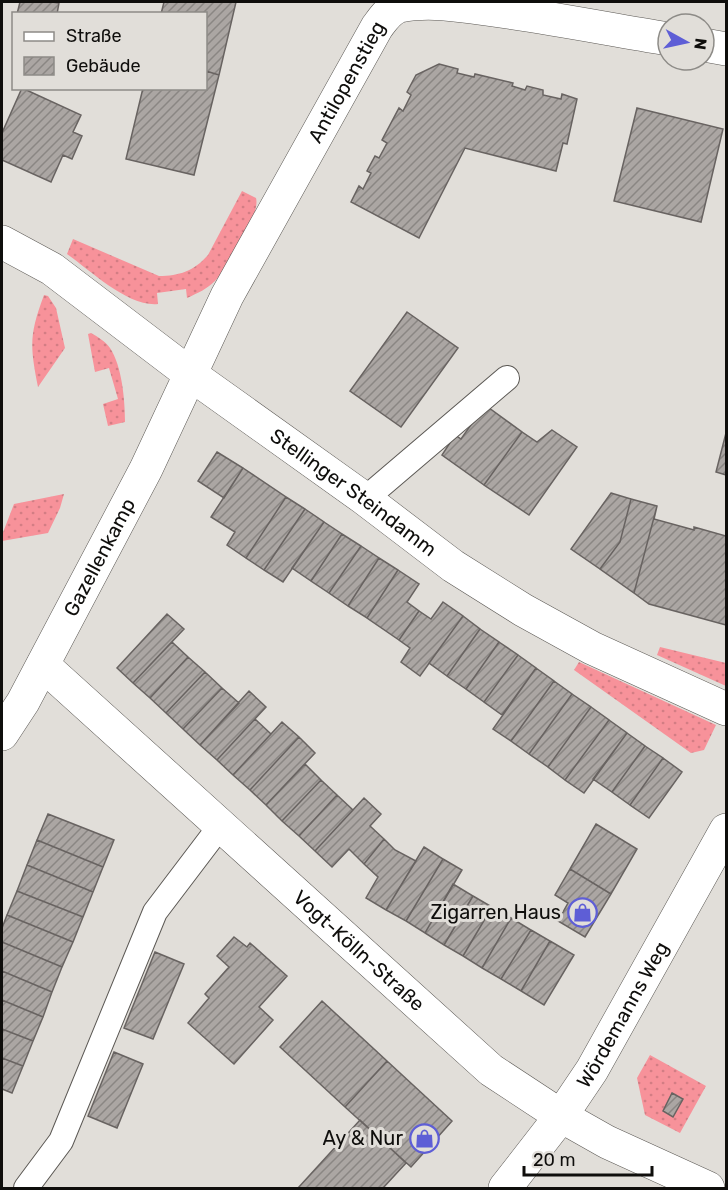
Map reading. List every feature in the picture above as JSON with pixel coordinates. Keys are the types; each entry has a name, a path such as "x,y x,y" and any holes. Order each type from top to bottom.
{"street":[{"name":"Antilopenstieg","path":"190,374 227,296 389,6 417,3 459,5 533,15 656,37"},
{"name":"Stellinger Steindamm","path":"2,242 52,269 190,374 365,499 453,566 523,610 592,648 726,709"},
{"name":"Gazellenkamp","path":"2,734 23,702 146,469 190,374"},
{"name":"Vogt-Kölln-Straße","path":"43,665 491,1070 561,1116 608,1142 708,1188"},
{"name":"Wördemanns Weg","path":"505,1188 561,1116 592,1070 726,830"}],"lane":[{"path":"365,499 507,378"},
{"path":"26,1188 61,1141 155,912 221,825"}],"shaded area":[{"path":"242,191 256,198 256,206 242,241 215,281 206,289 187,298 186,289 157,293 158,304 134,300 110,286 67,254 73,239 159,276 186,272 208,255"},
{"path":"44,295 48,296 56,308 65,348 38,387 32,341"},
{"path":"91,333 101,339 114,355 120,374 125,422 108,426 103,404 118,399 109,368 95,372 88,334"},
{"path":"64,494 48,533 2,541 2,535 14,504"},
{"path":"660,647 726,663 726,686 657,655"},
{"path":"579,662 716,725 704,750 691,753 574,670"},
{"path":"650,1055 706,1086 680,1133 645,1115 637,1078"}],"building":[{"path":"20,2 59,3 57,12 18,12"},
{"path":"164,2 236,2 219,75 207,71 207,12 162,12"},
{"path":"439,64 458,69 457,73 474,77 475,74 513,83 512,86 525,90 527,86 543,90 543,95 561,99 562,94 577,99 567,144 563,143 556,171 465,148 419,238 351,202 359,186 363,189 371,173 367,171 375,156 379,158 387,143 382,140 399,108 403,111 411,95 407,92 416,75"},
{"path":"207,71 219,75 194,175 126,159 143,90 207,90"},
{"path":"21,90 26,90 81,115 73,132 82,136 72,159 63,155 51,182 2,160 2,133"},
{"path":"637,108 723,129 701,222 614,201"},
{"path":"407,312 458,348 401,427 350,391"},
{"path":"485,405 522,432 484,485 442,455 455,435 461,439"},
{"path":"552,430 577,447 529,515 484,485 522,432 537,442"},
{"path":"726,433 726,475 716,472"},
{"path":"217,452 243,468 224,498 198,481"},
{"path":"243,468 286,497 246,558 227,545 235,532 211,517"},
{"path":"611,493 631,499 620,542 600,569 571,549"},
{"path":"286,497 305,509 264,570 246,558"},
{"path":"631,499 657,506 634,593 600,569 620,542"},
{"path":"657,506 654,519 726,536 726,625 649,604 634,593"},
{"path":"305,509 324,522 283,582 264,570"},
{"path":"324,522 342,534 311,581 292,568"},
{"path":"342,534 361,546 329,593 311,581"},
{"path":"361,546 379,558 348,606 329,593"},
{"path":"379,558 398,570 367,618 348,606"},
{"path":"398,570 419,584 407,602 419,611 399,640 367,618"},
{"path":"443,602 463,616 420,676 401,662 410,648 399,640 419,611 431,619"},
{"path":"167,614 184,629 133,683 117,668"},
{"path":"463,616 480,629 447,676 429,663"},
{"path":"480,629 499,642 466,689 447,676"},
{"path":"172,642 188,657 150,698 133,683"},
{"path":"499,642 518,655 484,702 466,689"},
{"path":"518,655 536,668 502,715 484,702"},
{"path":"188,657 205,672 166,713 150,698"},
{"path":"536,668 554,681 511,741 493,729"},
{"path":"205,672 222,688 183,729 166,713"},
{"path":"554,681 572,694 529,754 511,741"},
{"path":"222,688 239,703 200,745 183,729"},
{"path":"249,691 266,707 217,760 200,745"},
{"path":"572,694 591,707 548,767 529,754"},
{"path":"591,707 609,720 565,780 548,767"},
{"path":"255,719 271,734 233,775 217,760"},
{"path":"609,720 627,733 584,793 565,780"},
{"path":"282,722 299,737 250,790 233,775"},
{"path":"627,733 645,746 612,792 593,779"},
{"path":"299,737 315,753 266,805 250,790"},
{"path":"645,746 663,758 630,805 612,792"},
{"path":"663,758 682,772 649,818 630,805"},
{"path":"305,764 321,780 282,821 266,805"},
{"path":"321,780 337,795 299,836 282,821"},
{"path":"337,795 353,810 315,851 299,836"},
{"path":"364,798 381,814 370,826 384,839 364,864 349,849 332,867 315,851"},
{"path":"48,814 114,840 103,867 37,840"},
{"path":"596,824 637,849 611,894 570,869"},
{"path":"384,839 395,850 416,861 386,910 366,898 378,877 364,864"},
{"path":"37,840 103,867 93,892 27,865"},
{"path":"424,847 443,859 406,921 386,910"},
{"path":"443,859 462,870 425,933 406,921"},
{"path":"27,865 93,892 83,917 17,891"},
{"name":"Zigarren Haus","path":"570,869 611,894 585,937 558,921 568,903 555,895"},
{"path":"453,884 473,896 444,945 425,933"},
{"path":"17,891 83,917 73,942 7,915"},
{"path":"473,896 492,907 463,956 444,945"},
{"path":"492,907 511,918 482,968 463,956"},
{"path":"7,915 73,942 62,967 2,942 2,928"},
{"path":"511,918 531,930 501,979 482,968"},
{"path":"531,930 550,941 521,991 501,979"},
{"path":"234,937 247,947 250,943 287,976 259,1007 273,1020 234,1064 188,1023 209,998 205,994 229,967 217,956"},
{"path":"550,941 574,955 544,1005 521,991"},
{"path":"2,942 62,967 52,992 2,971"},
{"path":"155,952 184,964 153,1039 124,1028"},
{"path":"2,971 52,992 43,1017 2,1000"},
{"path":"2,1000 43,1017 33,1041 2,1029"},
{"path":"322,1001 387,1061 345,1107 280,1047"},
{"path":"2,1029 33,1041 23,1066 2,1058"},
{"path":"114,1052 143,1064 117,1128 88,1116"},
{"path":"2,1058 23,1066 12,1093 2,1089"},
{"path":"387,1061 452,1121 411,1167 345,1107"},
{"path":"672,1093 683,1099 673,1117 663,1111"},
{"path":"360,1120 406,1163 383,1188 298,1188"}],"place":[{"name":"Zigarren Haus","path":"582,912"},
{"name":"Ay & Nur","path":"424,1138"}]}
